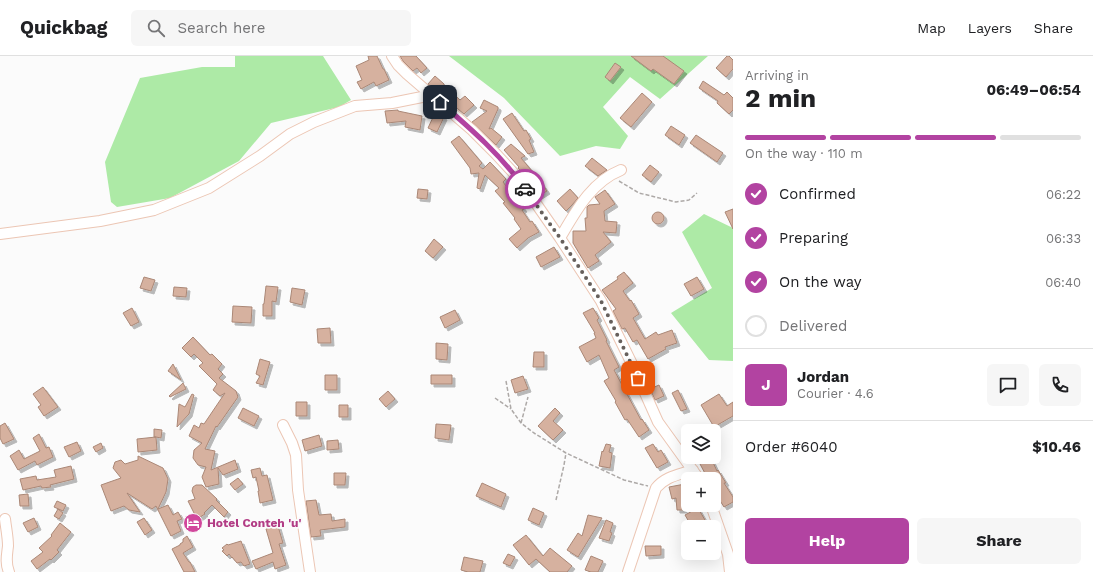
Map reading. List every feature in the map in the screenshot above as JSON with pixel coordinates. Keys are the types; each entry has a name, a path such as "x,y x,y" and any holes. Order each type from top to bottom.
{"street":[{"path":"392,56 407,74 472,130 519,179 601,301 658,422 694,472"},
{"path":"0,234 100,221 154,210 209,188 260,156 290,134 314,122 355,106 392,103 432,95"},
{"path":"560,238 587,195 596,185 610,175 621,170"},
{"path":"284,425 296,455 298,490 310,572"},
{"path":"628,572 656,488 661,482 670,477 681,476"},
{"path":"713,512 728,554 730,572"},
{"path":"5,519 8,546 5,569"}],"path":[{"path":"610,175 639,193 676,202 689,200 697,193"},
{"path":"506,381 511,409"},
{"path":"521,423 528,397"},
{"path":"495,398 511,409 521,423 534,434 566,453 624,480 656,488"},
{"path":"556,500 566,453"}],"green space":[{"path":"235,56 323,56 351,100 339,107 271,123 239,161 170,198 117,207 111,202 105,162 140,78 202,67 235,67"},
{"path":"449,56 708,56 660,99 630,77 603,107 628,136 620,149 596,146 560,156 504,98"},
{"path":"704,214 733,228 733,361 709,360 671,313 712,288 682,232"}],"building":[{"path":"368,56 377,56 389,80 376,86 374,82 361,89 357,82 362,80 356,66 369,60"},
{"path":"400,56 416,56 427,68 421,73 417,68 413,71"},
{"path":"631,56 663,56 684,71 674,84 653,69 651,71"},
{"path":"727,56 733,60 733,69 726,77 716,68"},
{"path":"615,63 621,67 610,81 605,77"},
{"path":"435,76 460,100 465,96 474,105 464,114 428,84"},
{"path":"703,81 724,95 727,92 733,98 733,110 729,114 717,103 718,101 699,88"},
{"path":"642,93 652,102 631,127 620,118"},
{"path":"484,100 498,107 489,129 491,128 502,137 496,145 472,122 487,111 480,108"},
{"path":"398,110 422,116 420,130 405,127 406,121 387,123 385,111"},
{"path":"435,113 444,117 437,132 428,128"},
{"path":"512,113 524,131 526,130 531,139 529,140 534,152 528,154 503,119"},
{"path":"671,126 685,135 679,145 665,135"},
{"path":"696,135 723,153 717,162 690,143"},
{"path":"459,136 482,163 479,166 483,169 490,162 506,179 503,182 524,209 522,210 530,222 532,221 539,232 528,238 517,248 509,239 521,229 514,219 515,218 503,203 505,202 495,191 499,188 485,175 480,189 477,188 479,173 471,174 470,168 451,142"},
{"path":"511,144 525,156 521,158 547,191 539,196 518,168 519,167 504,150"},
{"path":"592,158 607,170 598,176 585,166"},
{"path":"650,165 659,172 651,182 642,175"},
{"path":"418,189 428,190 427,199 417,198"},
{"path":"570,189 578,198 566,211 557,201"},
{"path":"605,190 615,204 604,211 605,221 617,222 616,233 603,232 611,242 595,255 599,261 588,268 573,243 573,231 586,231 585,218 587,218 587,207 589,205 600,204 595,197"},
{"path":"733,209 733,229 725,212"},
{"path":"658,212 662,214 664,218 662,222 658,224 654,222 652,218 654,214"},
{"path":"434,239 443,247 433,258 425,251"},
{"path":"554,247 560,257 541,267 536,257"},
{"path":"624,272 633,283 623,291 630,301 631,300 639,314 633,318 645,339 656,332 658,335 672,330 677,343 665,347 666,349 648,359 637,340 633,342 625,328 622,329 613,311 616,309 602,290 618,279 617,277"},
{"path":"144,277 155,280 151,291 140,288"},
{"path":"697,277 704,289 691,296 684,284"},
{"path":"266,286 278,287 276,302 272,301 272,316 263,316"},
{"path":"174,287 187,288 186,297 173,296"},
{"path":"292,288 305,290 302,305 290,302"},
{"path":"233,306 252,307 251,323 232,322"},
{"path":"132,308 139,322 131,326 123,313"},
{"path":"593,308 599,318 597,320 619,367 614,370 641,420 642,419 649,430 639,437 627,419 625,420 604,381 609,378 599,355 587,362 579,347 596,338 595,333 583,313"},
{"path":"455,310 460,320 445,328 440,317"},
{"path":"330,328 331,343 318,343 317,329"},
{"path":"193,337 210,355 212,354 222,364 218,369 223,374 219,378 236,391 238,397 217,427 216,426 205,449 215,451 211,470 235,460 238,469 223,475 218,468 219,484 206,487 202,477 206,467 198,465 193,458 194,450 202,443 189,436 194,425 199,428 201,423 204,424 225,393 220,396 213,390 217,384 199,366 203,363 194,354 191,357 182,348"},
{"path":"436,343 448,344 447,360 436,359"},
{"path":"534,352 544,352 544,367 533,367"},
{"path":"260,359 270,362 263,385 256,383 260,376 256,374"},
{"path":"173,364 181,380 168,371"},
{"path":"325,375 337,375 337,390 325,390"},
{"path":"431,375 452,375 452,384 431,384"},
{"path":"523,376 528,389 515,393 511,380"},
{"path":"183,383 186,389 170,397 169,396"},
{"path":"659,385 664,396 655,400 650,389"},
{"path":"43,387 58,407 44,416 38,407 41,405 33,394"},
{"path":"678,390 687,409 681,411 672,393"},
{"path":"388,391 395,399 386,407 379,399"},
{"path":"192,394 194,395 189,414 177,427 179,404 185,407"},
{"path":"719,394 727,406 733,402 733,416 719,424 712,424 701,405"},
{"path":"296,402 307,402 307,416 296,416"},
{"path":"339,405 348,405 348,417 339,417"},
{"path":"243,408 259,416 254,426 238,418"},
{"path":"555,408 560,413 553,421 563,430 553,440 538,426"},
{"path":"5,423 14,439 3,444 0,438 0,426"},
{"path":"436,424 451,425 449,440 435,438"},
{"path":"154,429 162,430 161,438 154,437"},
{"path":"39,434 46,448 49,447 53,457 37,465 35,461 18,470 10,456 19,450 24,459 40,451 33,438"},
{"path":"319,435 322,446 305,451 302,440"},
{"path":"156,437 157,450 138,452 137,439"},
{"path":"338,440 339,449 327,450 327,441"},
{"path":"77,442 81,451 69,457 64,447"},
{"path":"101,443 103,448 96,452 93,447"},
{"path":"606,444 611,445 609,452 612,453 610,468 599,466 602,451 603,452"},
{"path":"653,444 658,452 661,450 668,462 657,468 645,448"},
{"path":"138,456 163,468 168,479 166,492 158,509 168,505 173,515 178,512 182,519 177,521 181,531 171,536 156,506 152,509 127,493 140,512 129,510 124,506 111,511 101,485 121,478 113,468 115,462 121,460 125,464 138,460"},
{"path":"700,464 714,464 717,471 718,470 719,472 704,472"},
{"path":"71,466 74,479 50,485 51,487 42,488 41,486 23,490 20,479 36,476 37,480 56,477 54,470"},
{"path":"260,468 262,476 267,475 273,500 260,503 256,477 253,478 251,470"},
{"path":"334,473 346,473 345,485 334,485"},
{"path":"721,475 726,483 724,483 733,497 733,502 724,507 721,502"},
{"path":"238,478 243,484 235,490 230,484"},
{"path":"482,483 506,494 501,507 476,496"},
{"path":"196,485 202,485 217,499 216,500 228,512 224,517 212,505 204,513 205,514 197,519 188,501 195,499 192,491 193,487"},
{"path":"681,485 681,510 677,510 676,498 672,499 669,487"},
{"path":"28,494 29,506 20,506 19,495"},
{"path":"316,500 319,515 331,514 332,521 345,519 345,527 320,530 321,536 311,537 306,501"},
{"path":"57,501 66,505 63,511 54,507"},
{"path":"533,508 544,513 539,525 528,520"},
{"path":"58,509 63,513 59,519 54,516"},
{"path":"691,512 700,512 705,520 688,520 685,515"},
{"path":"588,515 602,518 578,557 567,550 578,533 582,536"},
{"path":"34,518 38,527 28,532 23,523"},
{"path":"144,518 152,530 145,535 137,522"},
{"path":"606,520 613,523 609,541 599,538"},
{"path":"60,523 71,532 57,550 59,552 51,560 50,559 37,569 31,561 43,552 39,548 52,536 51,535"},
{"path":"278,526 283,543 279,544 286,565 275,569 273,562 256,569 252,561 273,553 266,529"},
{"path":"526,535 543,556 550,548 572,566 567,572 550,572 536,559 529,565 513,545"},
{"path":"187,536 193,547 183,553 195,572 184,572 172,549 180,545 183,542 183,539"},
{"path":"241,541 250,564 244,566 241,562 237,563 229,554 227,556 222,551 224,550 222,548 227,544"},
{"path":"645,546 661,546 661,555 646,556"},
{"path":"508,554 515,557 510,566 503,563"},
{"path":"591,556 603,561 598,572 585,570"},
{"path":"464,557 483,561 480,572 468,572 461,570"}],"way so far":[{"path":"525,189 560,238 601,301 638,378"}],"place":[{"name":"Hotel Conteh 'u'","path":"193,523"}],"route":[{"path":"440,102 472,130 496,154 519,179 525,189"}]}
